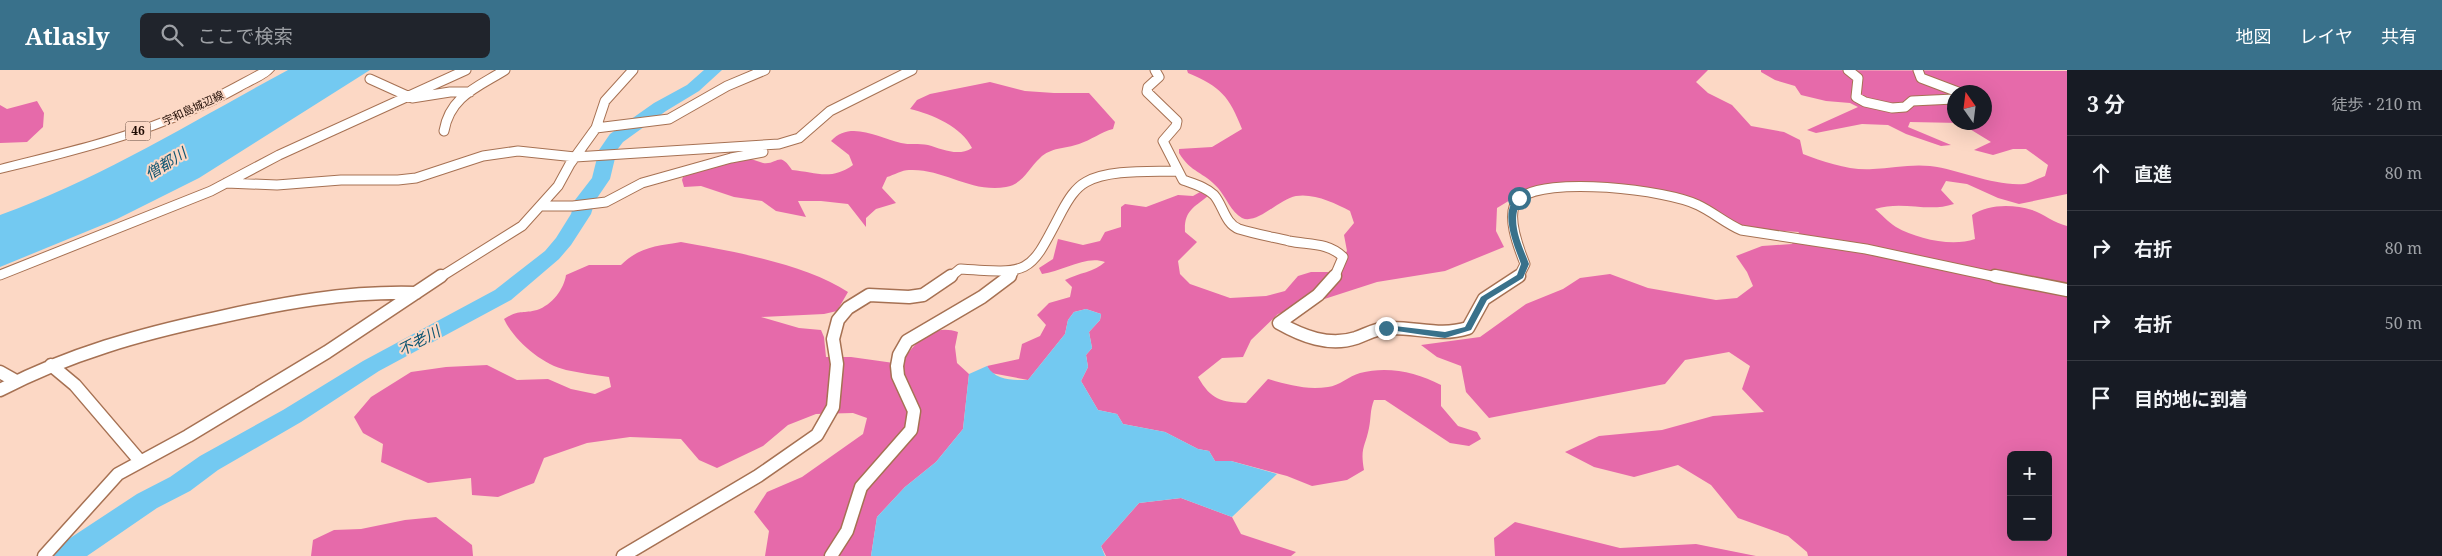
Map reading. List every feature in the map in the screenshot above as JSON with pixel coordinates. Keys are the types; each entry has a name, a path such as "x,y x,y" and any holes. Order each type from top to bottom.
{"main road":[{"name":"宇和島城辺線","path":"0,169 97,144 163,122 190,112 268,70"}],"street":[{"path":"0,275 177,206 404,96 466,70"},
{"path":"444,131 448,113 470,92 505,70"},
{"path":"44,556 118,474 188,436 327,352 522,226 558,186 575,157 596,128 605,101 633,70"},
{"path":"596,128 669,119 727,86 765,70"},
{"path":"226,183 238,185 277,185 341,180 398,180 416,178 483,156 518,151 575,157 760,146 788,141 807,133 830,111 912,70"},
{"path":"1155,70 1159,77 1148,87 1147,92 1150,97 1174,115 1177,121 1176,126 1164,141 1178,166 1177,170 1183,180 1205,188 1215,196 1230,222 1237,228 1290,241 1324,245 1337,251 1343,257 1340,269 1330,285 1279,322 1296,332 1312,338 1336,341 1352,339 1371,330 1386,328 1445,335 1468,328 1484,299 1520,276 1525,264 1512,228 1515,204 1519,198 1529,193 1568,186 1663,194 1698,205 1727,224 1742,230 1853,246 1933,262 2017,282 2067,290"},
{"path":"1848,70 1858,78 1856,97 1878,106 1892,108 1905,106 1912,100 1947,99"},
{"path":"1918,70 1921,78 1947,88"},
{"path":"370,79 412,98 450,92 470,92"},
{"path":"541,206 606,202 642,184 731,158 776,150 787,146 788,141"},
{"path":"623,556 758,476 817,435 833,407 837,364 833,339 838,320 858,301 869,295 878,294 909,297 923,295 933,290 960,269 1015,270 1039,257 1046,248 1058,216 1076,190 1085,183 1104,176 1177,170"},
{"path":"830,556 842,542 849,526 855,496 865,480 906,439 914,423 911,406 899,380 895,364 898,354 907,341 990,292 1012,276 1015,270"},
{"path":"0,390 51,365 106,345 151,332 264,307 329,296 416,293"},
{"path":"51,365 74,385 140,461"},
{"path":"0,372 16,381"}],"shaded area":[{"path":"1187,70 1708,70 1696,82 1708,93 1732,105 1751,126 1784,132 1800,140 1803,154 1811,157 1855,169 1916,165 1930,166 2000,183 2024,184 2045,176 2048,165 2026,149 2013,149 1993,155 1974,150 1991,142 1971,130 1992,130 1992,85 1947,85 1947,123 1910,122 1908,127 1951,145 1941,146 1906,134 1888,125 1862,124 1816,133 1807,130 1858,107 1850,103 1826,101 1801,95 1795,86 1775,80 1761,72 1761,70 2067,71 2067,194 2019,204 1998,198 1967,184 1946,181 1941,190 1954,204 1934,207 1896,206 1875,209 1893,225 1904,231 1924,238 1945,242 1975,239 1972,215 1978,211 1993,207 2025,208 2067,226 2067,556 1808,556 1807,552 1788,536 1738,518 1711,485 1678,465 1634,477 1594,467 1565,452 1599,436 1662,430 1713,416 1764,412 1742,389 1750,366 1729,352 1685,360 1665,384 1489,418 1466,392 1461,366 1437,357 1421,345 1480,337 1526,304 1563,289 1580,278 1610,274 1648,288 1716,300 1737,298 1753,286 1747,272 1736,256 1762,246 1792,244 1799,232 1748,229 1689,199 1570,184 1525,191 1497,208 1496,231 1504,247 1445,271 1377,282 1278,314 1251,340 1243,357 1222,358 1198,377 1207,391 1217,398 1230,402 1246,403 1268,379 1297,386 1320,388 1332,386 1356,374 1370,371 1391,370 1412,374 1441,385 1441,406 1458,426 1477,432 1481,439 1469,446 1450,443 1385,400 1374,400 1363,452 1364,470 1347,480 1312,486 1287,476 1231,461 1215,461 1209,451 1198,449 1165,432 1123,424 1117,414 1098,410 1081,381 1088,367 1086,355 1092,348 1089,332 1100,320 1101,314 1086,309 1074,312 1068,320 1065,334 1028,380 991,373 987,366 1019,359 1022,344 1040,336 1046,325 1037,315 1049,303 1070,297 1072,287 1065,280 1096,268 1105,262 1097,260 1082,262 1042,274 1039,268 1053,259 1058,239 1083,245 1100,241 1105,232 1121,227 1121,207 1125,204 1146,207 1178,195 1193,196 1200,192 1208,196 1190,211 1186,219 1185,232 1197,242 1178,261 1180,274 1190,284 1230,298 1266,296 1285,291 1298,276 1311,272 1331,272 1347,251 1344,235 1354,223 1350,211 1324,199 1303,195 1289,198 1254,218 1242,218 1235,212 1213,183 1188,165 1179,153 1179,149 1212,147 1242,129 1228,100 1216,88 1188,73"},
{"path":"990,82 1025,91 1089,93 1115,122 1113,129 1079,144 1044,154 1021,180 1012,186 980,187 921,170 906,170 887,177 882,188 896,203 876,209 866,218 866,227 848,204 798,201 806,217 776,211 762,201 734,197 701,186 684,187 683,177 716,165 743,159 751,159 763,163 781,160 788,164 792,170 823,174 837,173 853,165 849,155 831,141 847,132 865,132 901,143 928,145 956,152 967,151 972,148 967,140 946,122 910,109 917,100 930,94"},
{"path":"37,101 44,113 43,127 27,142 0,143 0,105 7,109"},
{"path":"681,242 745,254 790,266 831,282 848,292 837,311 824,314 761,317 799,328 821,330 824,337 826,357 851,357 901,364 924,337 940,330 958,332 955,347 957,363 969,374 963,429 936,462 905,487 877,517 871,556 765,556 769,531 754,512 767,492 802,477 863,434 867,418 853,413 816,414 788,425 763,446 717,468 699,460 681,439 630,437 587,443 544,458 534,483 498,497 472,495 471,478 428,483 381,462 383,444 363,433 354,417 371,397 411,372 446,367 487,365 517,380 548,379 571,389 595,394 611,387 609,377 566,370 548,363 530,351 515,336 504,319 518,313 537,310 548,304 560,291 566,275 589,265 621,265 642,251 656,246"},
{"path":"1181,498 1232,517 1241,534 1296,552 1291,556 1106,556 1101,546 1139,503"},
{"path":"436,517 472,545 473,556 311,556 313,540 334,530 361,529 405,520"},
{"path":"1515,522 1620,548 1696,544 1756,556 1495,556 1494,538"}],"water":[{"name":"僧都川","path":"288,70 370,70 199,178 117,219 0,267 0,215 75,184 111,166"},
{"path":"1086,309 1101,314 1100,320 1089,332 1092,348 1086,355 1088,367 1081,381 1098,410 1117,414 1123,424 1165,432 1198,449 1209,451 1215,461 1231,461 1277,474 1232,517 1181,498 1139,503 1101,546 1105,556 871,556 877,517 905,487 936,462 963,429 969,374 987,366 995,375 1000,377 1011,380 1028,380 1065,334 1068,320 1074,312"}],"waterway":[{"name":"不老川","path":"65,556 147,501 180,484 209,463 292,416 371,366 503,295 552,255 564,241 581,214 585,200 601,179 608,150 616,138 660,107 693,88 714,70"}],"route":[{"path":"1386,328 1445,335 1457,333 1468,328 1475,319 1484,299 1520,276 1525,264 1512,228 1512,218 1516,210 1515,204 1519,198"}]}
